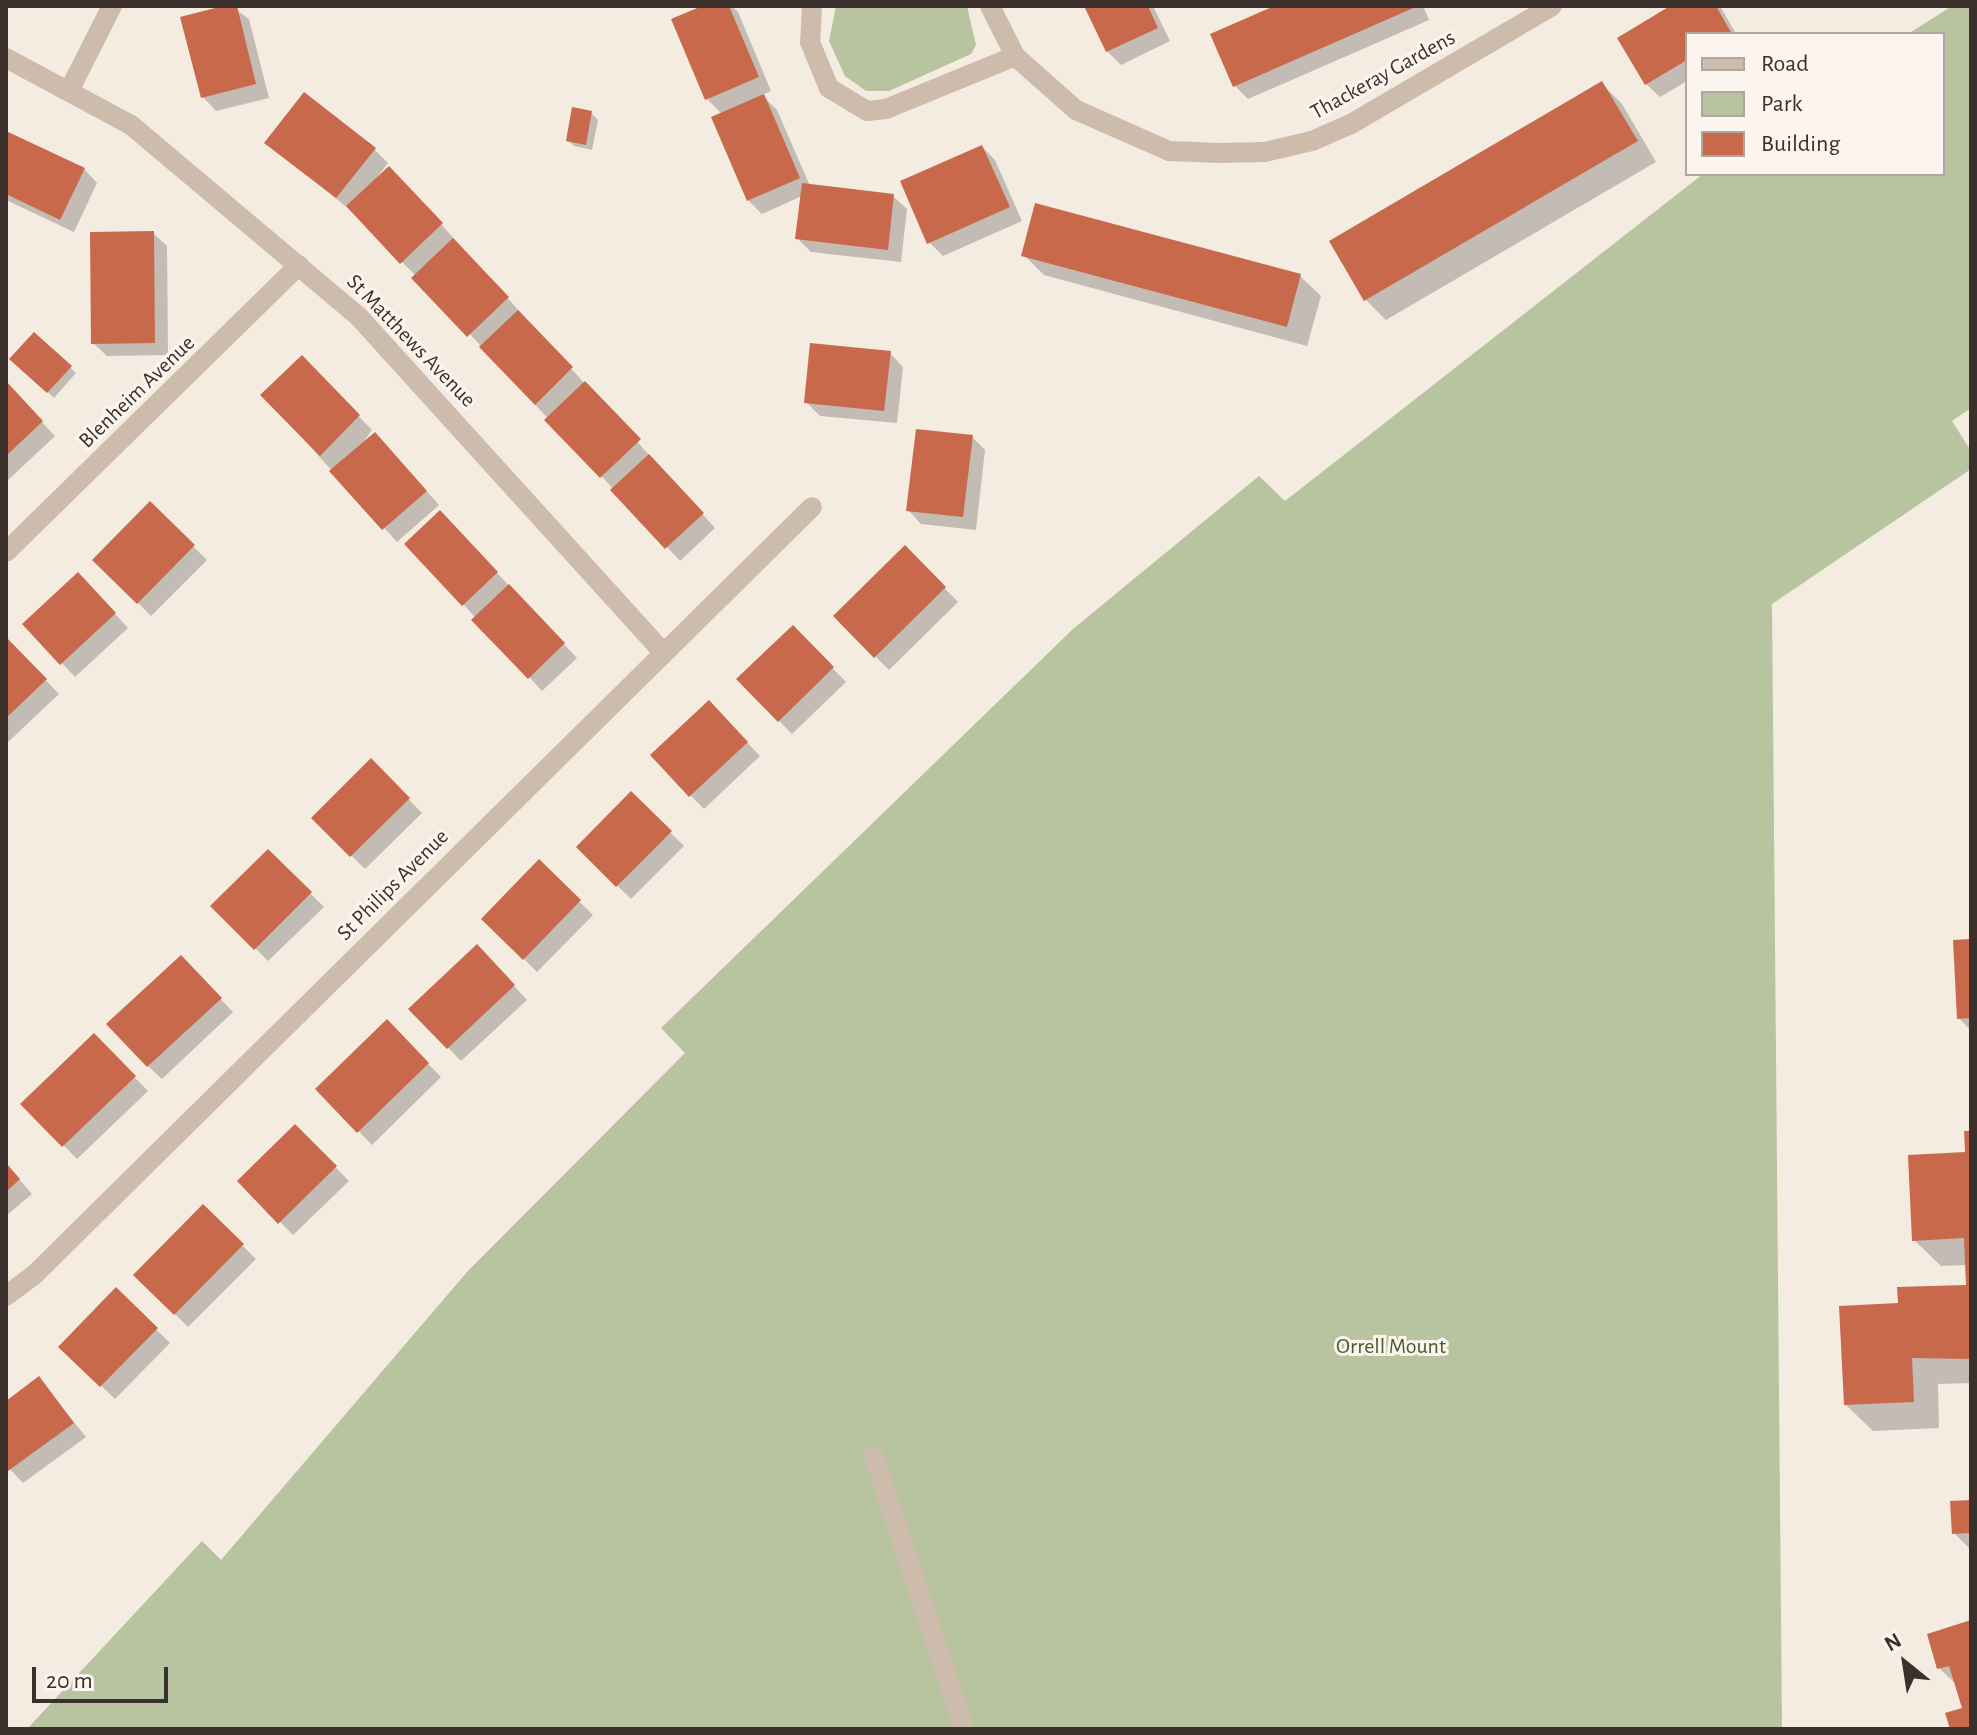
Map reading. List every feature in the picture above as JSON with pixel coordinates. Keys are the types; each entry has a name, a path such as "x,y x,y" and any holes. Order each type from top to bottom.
{"street":[{"path":"70,89 112,6"},
{"path":"812,6 810,42 829,88 867,111 886,109 1015,56"},
{"name":"Thackeray Gardens","path":"990,6 1015,56 1076,110 1113,130 1169,151 1265,152 1312,141 1351,124 1552,6"},
{"name":"St Matthews Avenue","path":"6,58 70,89 131,125 359,317 662,651"},
{"name":"Blenheim Avenue","path":"6,552 299,265"},
{"name":"St Philips Avenue","path":"6,1296 34,1275 662,651 812,507"},
{"path":"874,1456 964,1729"}],"green space":[{"path":"836,6 967,6 976,45 971,54 889,91 866,91 845,76 829,41"},
{"name":"Orrell Mount","path":"1952,6 1971,6 1971,408 1952,421 1971,451 1971,469 1772,604 1782,1729 27,1729 202,1541 221,1560 467,1272 685,1053 661,1028 1073,629 1259,476 1285,501 1700,176 1945,176 1945,32 1911,32"}],"building":[{"path":"223,6 237,6 256,84 201,98 180,17"},
{"path":"702,6 729,6 759,77 705,100 671,19"},
{"path":"1084,6 1148,6 1158,28 1106,52"},
{"path":"1274,6 1418,6 1233,87 1210,34"},
{"path":"1670,6 1716,6 1731,32 1685,32 1685,61 1645,85 1617,38"},
{"path":"1602,81 1638,141 1364,301 1329,241"},
{"path":"304,92 376,148 336,198 264,143"},
{"path":"764,94 800,178 747,201 711,117"},
{"path":"572,107 592,111 586,145 566,141"},
{"path":"6,131 85,168 60,220 6,194"},
{"path":"982,145 1010,207 927,244 900,181"},
{"path":"389,166 443,223 400,264 346,206"},
{"path":"802,183 894,194 888,250 795,239"},
{"path":"1035,203 1301,274 1287,327 1021,256"},
{"path":"154,231 155,343 91,344 90,232"},
{"path":"453,238 509,297 467,337 411,278"},
{"path":"518,310 573,367 535,405 479,347"},
{"path":"34,332 72,366 47,393 9,359"},
{"path":"810,343 891,351 884,411 804,403"},
{"path":"302,355 360,415 320,456 260,395"},
{"path":"6,381 43,421 6,456"},
{"path":"585,381 641,439 600,478 544,420"},
{"path":"916,429 973,435 963,517 906,511"},
{"path":"375,432 427,491 382,530 329,471"},
{"path":"649,454 704,513 665,549 610,490"},
{"path":"150,501 195,545 137,604 92,560"},
{"path":"440,510 498,572 462,606 404,544"},
{"path":"905,545 946,587 874,658 833,616"},
{"path":"78,572 116,613 60,665 22,624"},
{"path":"509,584 565,643 528,679 471,620"},
{"path":"793,625 834,667 778,722 736,679"},
{"path":"6,637 47,679 6,718"},
{"path":"709,700 748,742 689,797 650,755"},
{"path":"371,758 410,798 350,857 311,818"},
{"path":"631,791 672,831 616,887 576,847"},
{"path":"268,849 312,892 254,950 210,906"},
{"path":"539,859 581,900 523,960 481,919"},
{"path":"1971,939 1971,1018 1957,1019 1953,940"},
{"path":"477,944 515,985 447,1049 408,1009"},
{"path":"181,955 222,998 147,1067 106,1024"},
{"path":"387,1019 429,1063 357,1133 315,1089"},
{"path":"94,1033 136,1076 62,1147 20,1104"},
{"path":"295,1124 337,1166 278,1224 237,1181"},
{"path":"1964,1131 1971,1131 1971,1359 1912,1358 1914,1402 1844,1405 1839,1306 1898,1303 1897,1287 1966,1285 1964,1238 1912,1241 1908,1155 1965,1152"},
{"path":"6,1163 20,1179 6,1192"},
{"path":"203,1204 244,1244 174,1315 133,1275"},
{"path":"116,1287 158,1328 100,1387 58,1347"},
{"path":"39,1376 74,1423 8,1471 6,1401"},
{"path":"1971,1500 1971,1533 1952,1534 1950,1501"},
{"path":"1971,1620 1971,1729 1950,1729 1945,1713 1962,1708 1949,1666 1937,1669 1927,1634"}]}
